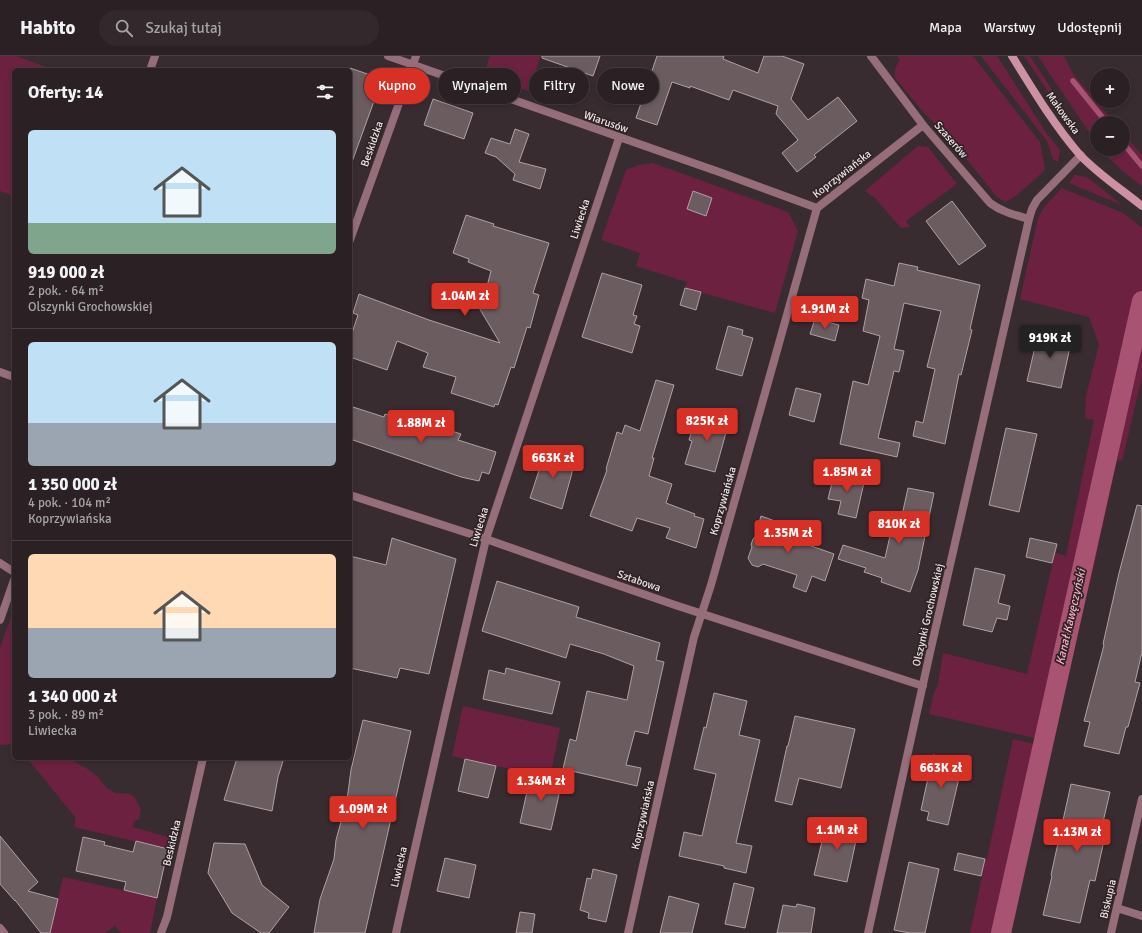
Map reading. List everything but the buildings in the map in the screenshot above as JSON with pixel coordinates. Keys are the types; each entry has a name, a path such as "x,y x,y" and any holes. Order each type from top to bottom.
{"street":[{"path":"151,68 155,56"},
{"name":"Wiarusów","path":"388,56 722,173 817,208"},
{"name":"Beskidzka","path":"352,234 416,56"},
{"name":"Szaserów","path":"871,56 923,125 990,203 1007,213 1029,220"},
{"name":"Makowska","path":"1012,56 1053,121 1081,155 1098,172 1142,206"},
{"name":"Koprzywiańska","path":"628,933 694,637 817,208 923,125"},
{"name":"Liwiecka","path":"396,933 486,539 619,138"},
{"name":"Olszynki Grochowskiej","path":"868,933 1032,209 1037,200 1081,155"},
{"path":"0,372 12,376"},
{"name":"Sztabowa","path":"352,496 486,539 588,575 923,686"},
{"path":"0,563 12,571"},
{"path":"0,620 12,586"},
{"name":"Beskidzka","path":"161,933 167,917 203,760"},
{"name":"Biskupia","path":"1111,933 1142,799"},
{"path":"1117,908 1142,916"},
{"path":"0,928 4,933"}],"shaded area":[{"path":"0,56 16,56 49,68 12,68 12,193 11,195 0,191"},
{"path":"490,56 541,56 537,68 529,68 528,91 521,88 521,68 486,68"},
{"path":"897,56 973,56 1040,142 1045,170 1016,196 1005,202 997,197 948,136 925,114 895,78 896,68 900,59"},
{"path":"981,56 997,56 1047,134 1060,150 1058,162 1053,159 1047,141"},
{"path":"1024,56 1030,56 1079,131 1078,133 1070,124"},
{"path":"1038,56 1064,56 1073,74 1090,94 1090,108 1102,108 1109,116 1090,116 1090,134"},
{"path":"1130,141 1142,155 1142,186 1120,169 1107,156 1130,156"},
{"path":"918,146 928,147 957,184 906,221 910,227 901,228 875,198 865,191"},
{"path":"653,163 788,212 798,231 775,313 685,288 687,282 636,266 640,253 601,240 626,170 639,165"},
{"path":"1075,175 1086,177 1091,180 1122,205 1069,183"},
{"path":"1062,188 1123,213 1142,228 1142,338 1140,344 1142,345 1142,377 1122,461 1117,460 1092,575 1072,651 1052,742 929,714 934,693 938,684 943,653 1027,674 1055,553 1066,556 1094,420 1085,418 1086,396 1099,345 1089,317 1020,299 1038,218 1045,206"},
{"path":"12,617 12,744 0,745 0,648"},
{"path":"463,706 560,728 550,778 452,756"},
{"path":"1013,739 1051,748 1008,933 970,933 981,876 985,859 987,859"},
{"path":"29,760 71,760 97,776 107,788 115,793 130,794 135,798 141,810 139,819 134,821 133,827 171,838 168,849 74,827 76,818"},
{"path":"63,877 157,898 150,933 121,933 115,926 105,933 50,933"}],"waterway":[{"path":"1073,81 1101,116"},
{"path":"1130,151 1142,166"},
{"name":"Kanał Kawęczyński","path":"1001,933 1142,301"}]}
